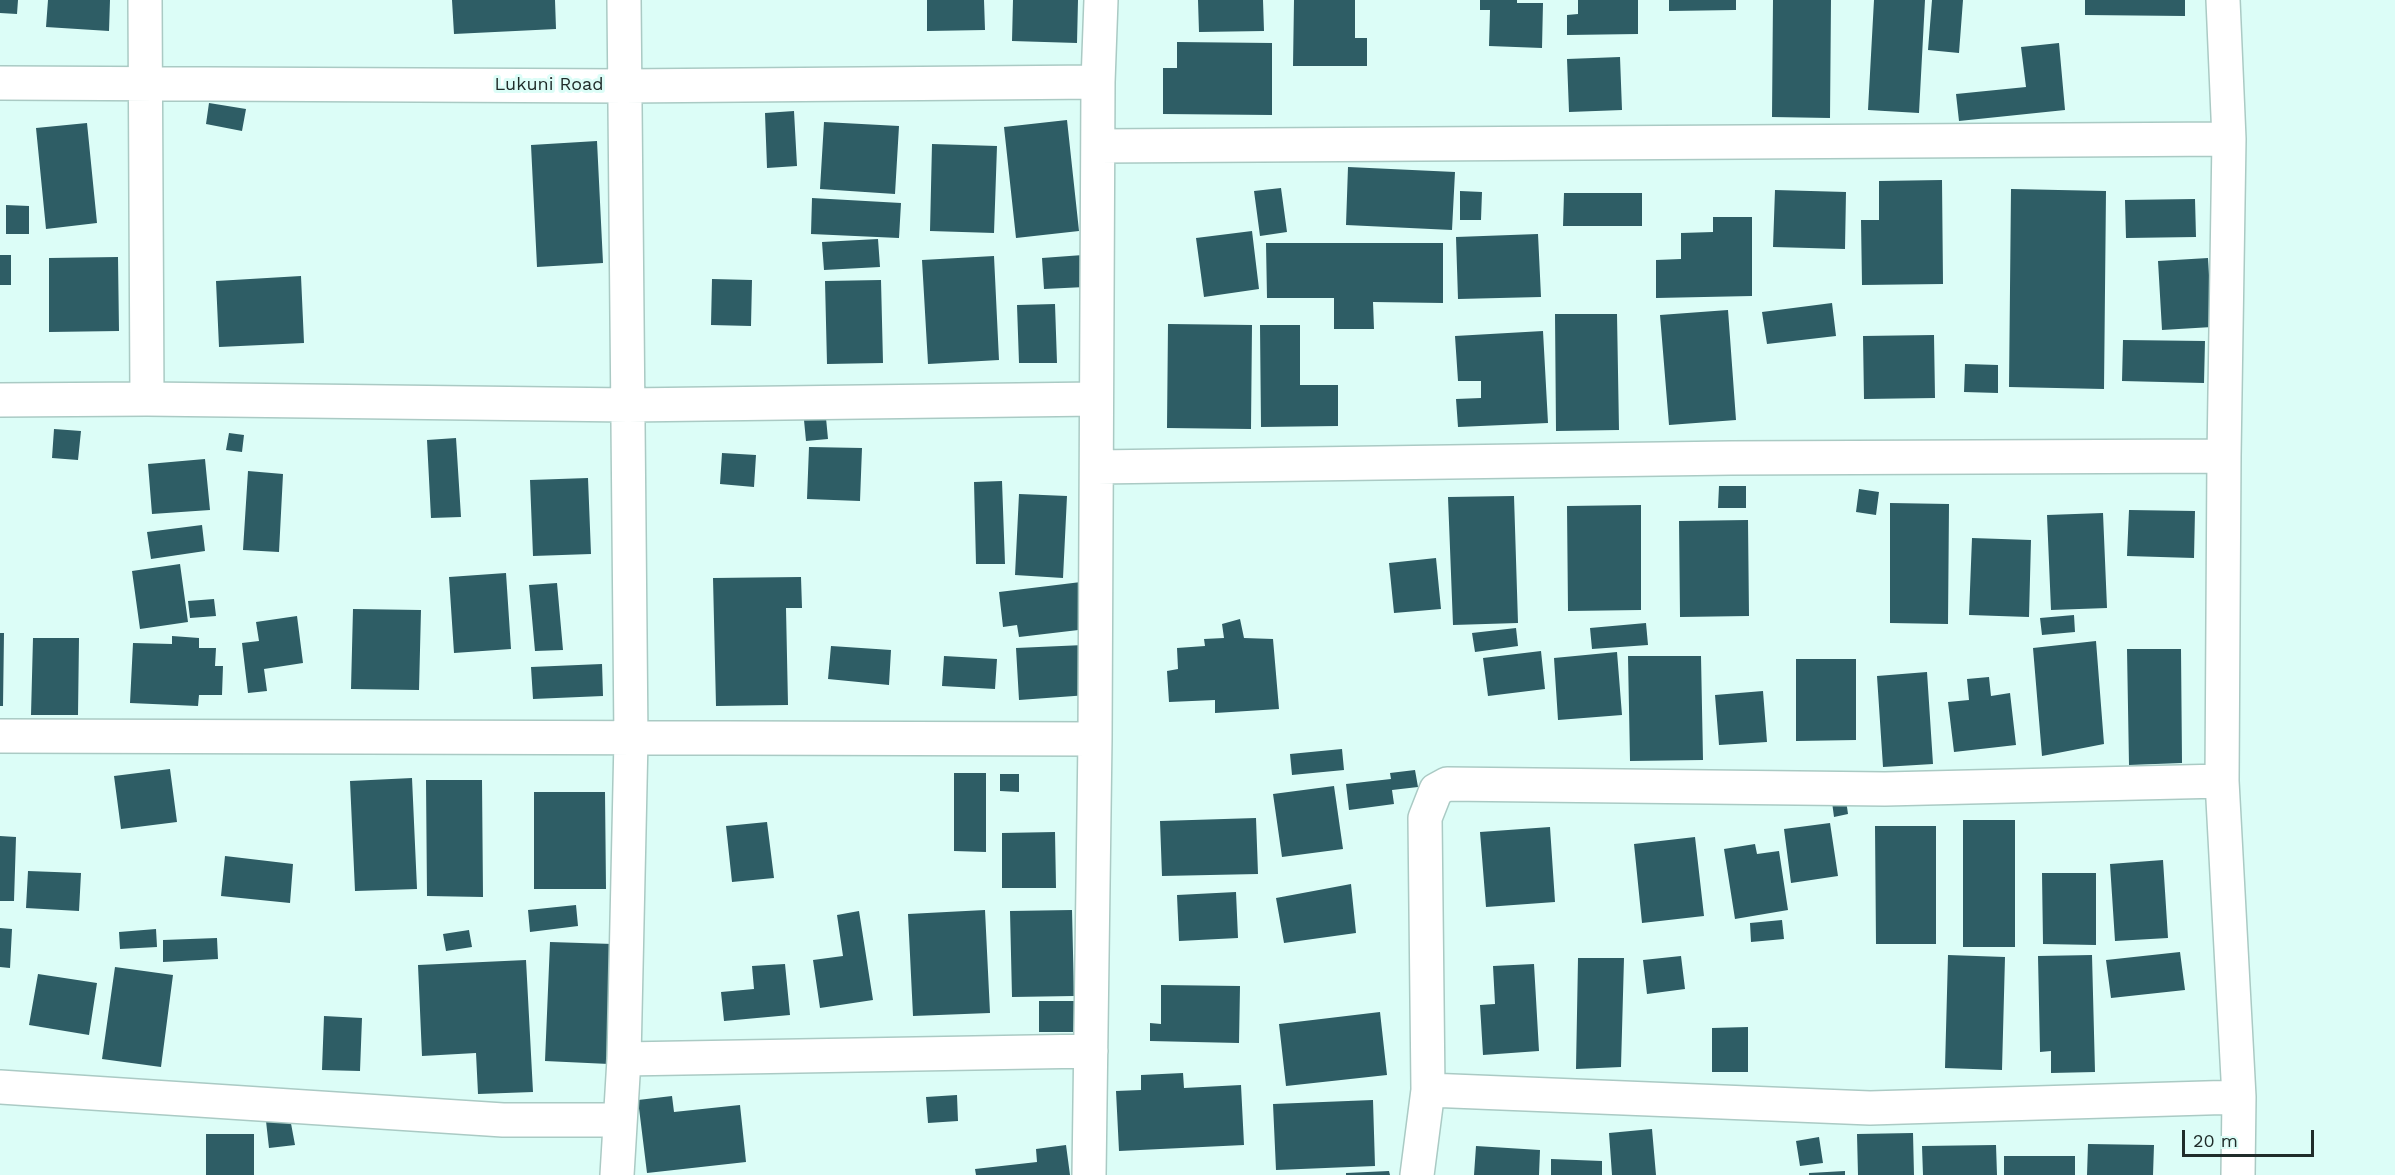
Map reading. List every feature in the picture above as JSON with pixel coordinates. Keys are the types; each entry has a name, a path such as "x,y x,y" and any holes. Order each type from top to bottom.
{"street":[{"path":"145,0 147,399"},
{"path":"617,1175 624,1059 631,739 624,0"},
{"path":"1089,1175 1095,739 1098,82 1101,0"},
{"path":"2223,0 2229,139 2223,456 2222,781 2239,1098 2238,1175"},
{"name":"Lukuni Road","path":"0,83 625,86 1098,82"},
{"path":"1099,146 2229,139"},
{"path":"0,400 147,399 628,405 1096,399"},
{"path":"1097,467 1731,458 2223,456"},
{"path":"0,736 1095,739"},
{"path":"1417,1175 1428,1090 1425,818 1436,790 1448,784 1885,789 2222,781"},
{"path":"624,1059 1091,1051"},
{"path":"0,1088 503,1120 619,1120"},
{"path":"1428,1090 1870,1108 2239,1098"}],"building":[{"path":"0,0 18,0 17,14 0,13"},
{"path":"48,0 110,0 109,31 46,27"},
{"path":"452,0 555,0 556,29 454,34"},
{"path":"927,0 984,0 985,30 927,31"},
{"path":"1013,0 1078,0 1077,43 1012,41"},
{"path":"1198,0 1263,0 1264,31 1199,32"},
{"path":"1294,0 1355,0 1355,38 1367,38 1367,66 1293,66"},
{"path":"1480,0 1543,3 1542,48 1489,46 1490,10 1480,10"},
{"path":"1578,0 1638,0 1638,34 1567,35 1567,15 1578,14"},
{"path":"1669,0 1736,0 1736,10 1669,11"},
{"path":"1773,0 1831,0 1830,118 1772,117"},
{"path":"1874,0 1925,0 1919,113 1868,110"},
{"path":"1932,0 1963,0 1959,53 1928,50"},
{"path":"2085,0 2185,0 2185,16 2085,15"},
{"path":"1177,42 1272,43 1272,115 1163,114 1163,68 1177,68"},
{"path":"2059,43 2065,110 1959,121 1956,94 2026,87 2021,47"},
{"path":"1620,57 1622,110 1569,112 1567,59"},
{"path":"209,103 246,109 242,131 206,124"},
{"path":"794,111 797,166 767,168 765,113"},
{"path":"1067,120 1079,231 1016,238 1004,127"},
{"path":"824,122 899,126 895,194 820,189"},
{"path":"87,123 97,223 46,229 36,128"},
{"path":"597,141 603,263 537,267 531,145"},
{"path":"932,144 997,146 994,233 930,231"},
{"path":"1348,167 1455,172 1452,230 1346,225"},
{"path":"1942,180 1943,284 1862,285 1861,220 1879,220 1879,181"},
{"path":"1281,188 1287,232 1260,236 1254,191"},
{"path":"2011,189 2106,191 2104,389 2009,387"},
{"path":"1775,190 1846,192 1845,249 1773,247"},
{"path":"1460,191 1482,192 1481,220 1460,220"},
{"path":"1564,193 1642,193 1642,226 1563,226"},
{"path":"812,198 901,203 899,238 811,234"},
{"path":"2195,199 2196,237 2126,238 2125,200"},
{"path":"6,205 29,206 29,234 6,234"},
{"path":"1713,217 1752,217 1752,296 1656,298 1656,260 1681,259 1681,233 1713,232"},
{"path":"1252,231 1259,289 1204,297 1196,238"},
{"path":"1538,234 1541,297 1458,299 1456,237"},
{"path":"878,239 880,267 824,270 822,242"},
{"path":"1266,243 1443,243 1443,303 1373,302 1374,329 1334,329 1334,298 1267,298"},
{"path":"0,255 11,255 11,285 0,285"},
{"path":"1083,255 1085,287 1044,289 1042,258"},
{"path":"994,256 999,360 928,364 922,260"},
{"path":"118,257 119,331 49,332 49,258"},
{"path":"2208,258 2212,327 2162,330 2158,261"},
{"path":"301,276 304,343 219,347 216,281"},
{"path":"712,279 752,280 751,326 711,325"},
{"path":"881,280 883,363 827,364 825,281"},
{"path":"1832,303 1836,336 1767,344 1762,312"},
{"path":"1055,304 1057,363 1019,363 1017,305"},
{"path":"1728,310 1736,420 1669,425 1660,315"},
{"path":"1555,314 1617,314 1619,430 1556,431"},
{"path":"1168,324 1252,325 1251,429 1167,428"},
{"path":"1260,325 1300,325 1300,385 1338,385 1338,426 1261,427"},
{"path":"1543,331 1548,423 1458,427 1456,399 1481,398 1481,381 1458,381 1455,336"},
{"path":"1934,335 1935,398 1864,399 1863,336"},
{"path":"2123,340 2205,341 2204,383 2122,381"},
{"path":"1965,364 1998,365 1998,393 1964,392"},
{"path":"826,418 828,439 806,441 804,420"},
{"path":"54,429 81,431 78,460 52,458"},
{"path":"229,433 244,435 242,452 226,450"},
{"path":"456,438 461,517 431,518 427,440"},
{"path":"809,447 862,448 860,501 807,499"},
{"path":"722,453 756,455 754,487 720,484"},
{"path":"205,459 210,510 152,514 148,464"},
{"path":"248,471 283,474 279,552 243,550"},
{"path":"588,478 591,554 533,556 530,480"},
{"path":"1002,481 1005,564 976,564 974,482"},
{"path":"1719,486 1746,486 1746,508 1718,508"},
{"path":"1859,489 1879,492 1876,515 1856,512"},
{"path":"1019,494 1067,496 1063,578 1015,575"},
{"path":"1514,496 1518,623 1453,625 1448,497"},
{"path":"1890,503 1949,504 1948,624 1890,623"},
{"path":"1641,505 1641,610 1568,611 1567,506"},
{"path":"2129,510 2195,511 2194,558 2127,556"},
{"path":"2103,513 2107,608 2051,610 2047,515"},
{"path":"1748,520 1749,616 1680,617 1679,521"},
{"path":"202,525 205,551 151,559 147,532"},
{"path":"1972,538 2031,540 2029,617 1969,615"},
{"path":"1436,558 1441,609 1394,613 1389,563"},
{"path":"180,564 188,622 140,629 132,571"},
{"path":"506,573 511,649 454,653 449,577"},
{"path":"801,577 802,608 786,608 788,705 716,706 713,578"},
{"path":"1081,582 1087,629 1019,637 1017,625 1003,627 999,592"},
{"path":"557,583 563,650 535,651 529,585"},
{"path":"214,599 216,616 190,618 188,601"},
{"path":"353,609 421,610 419,690 351,689"},
{"path":"2074,615 2075,632 2042,635 2040,618"},
{"path":"297,616 303,663 264,669 267,691 248,693 242,643 259,641 256,622"},
{"path":"1240,619 1244,638 1273,639 1279,709 1215,713 1215,700 1169,702 1167,671 1178,669 1177,648 1205,646 1204,639 1224,638 1222,624"},
{"path":"1646,623 1648,645 1592,649 1590,628"},
{"path":"1516,628 1518,646 1475,652 1472,633"},
{"path":"0,633 4,633 3,706 0,706"},
{"path":"172,636 199,638 199,648 216,648 215,666 223,666 222,695 199,695 198,706 130,703 133,643 172,644"},
{"path":"33,638 79,638 78,715 31,715"},
{"path":"2096,641 2104,744 2042,756 2033,648"},
{"path":"1084,645 1088,695 1019,700 1016,648"},
{"path":"831,646 891,650 889,685 828,679"},
{"path":"2127,649 2181,649 2182,763 2129,765"},
{"path":"1541,651 1545,689 1488,696 1483,658"},
{"path":"1617,652 1622,715 1558,720 1554,658"},
{"path":"944,656 997,659 995,689 942,686"},
{"path":"1628,656 1701,656 1703,760 1630,761"},
{"path":"1796,659 1856,659 1856,740 1796,741"},
{"path":"602,664 603,696 533,699 531,667"},
{"path":"1927,672 1933,764 1883,767 1877,676"},
{"path":"1989,677 1991,696 2010,693 2016,745 1954,752 1948,702 1969,700 1967,679"},
{"path":"1763,691 1767,742 1719,745 1715,695"},
{"path":"1342,749 1344,770 1292,775 1290,754"},
{"path":"170,769 177,822 121,829 114,776"},
{"path":"1415,770 1418,787 1392,790 1394,804 1349,810 1346,784 1391,779 1390,773"},
{"path":"954,773 986,773 986,852 954,851"},
{"path":"1000,774 1019,774 1019,792 1000,791"},
{"path":"412,778 417,889 355,891 350,781"},
{"path":"426,780 482,780 483,897 427,896"},
{"path":"1334,786 1343,849 1282,857 1273,794"},
{"path":"534,792 605,792 606,889 534,889"},
{"path":"1846,800 1848,814 1834,817 1832,802"},
{"path":"1256,818 1258,874 1162,876 1160,821"},
{"path":"1963,820 2015,820 2015,947 1963,947"},
{"path":"767,822 774,878 732,882 726,826"},
{"path":"1830,823 1838,876 1791,883 1784,829"},
{"path":"1875,826 1936,826 1936,944 1876,944"},
{"path":"1550,827 1555,902 1486,907 1480,832"},
{"path":"1055,832 1056,888 1002,888 1002,833"},
{"path":"0,836 16,837 14,901 0,901"},
{"path":"1695,837 1704,916 1642,923 1634,844"},
{"path":"1755,844 1757,854 1779,851 1788,910 1735,919 1724,849"},
{"path":"225,856 293,864 290,903 221,896"},
{"path":"2163,860 2168,938 2115,941 2110,864"},
{"path":"28,871 81,873 79,911 26,908"},
{"path":"2042,873 2096,873 2096,945 2043,944"},
{"path":"1351,884 1356,933 1284,943 1276,898"},
{"path":"1236,892 1238,938 1179,941 1177,895"},
{"path":"576,905 578,926 530,932 528,910"},
{"path":"985,910 990,1013 913,1016 908,914"},
{"path":"1072,910 1074,996 1012,997 1010,911"},
{"path":"859,911 873,1000 820,1008 813,960 843,956 837,915"},
{"path":"1782,920 1784,939 1751,942 1750,923"},
{"path":"0,928 12,929 10,968 0,967"},
{"path":"156,929 157,947 120,949 119,932"},
{"path":"469,930 472,947 446,951 443,934"},
{"path":"217,938 218,959 163,962 163,940"},
{"path":"550,942 613,944 609,1064 545,1061"},
{"path":"2180,952 2185,990 2111,998 2106,960"},
{"path":"1948,955 2005,957 2002,1070 1945,1068"},
{"path":"2092,955 2095,1072 2051,1073 2051,1051 2040,1052 2038,956"},
{"path":"1681,956 1685,989 1647,994 1643,960"},
{"path":"1578,958 1624,958 1621,1067 1576,1069"},
{"path":"526,960 533,1092 478,1094 476,1053 422,1056 418,965"},
{"path":"785,964 790,1015 724,1021 721,992 754,989 752,966"},
{"path":"1534,964 1539,1051 1483,1055 1480,1005 1495,1004 1493,966"},
{"path":"115,967 173,975 161,1067 102,1059"},
{"path":"38,974 97,983 89,1035 29,1025"},
{"path":"1161,985 1240,986 1239,1043 1150,1041 1150,1023 1161,1024"},
{"path":"1039,1001 1076,1001 1076,1032 1039,1032"},
{"path":"1380,1012 1387,1075 1286,1086 1279,1024"},
{"path":"324,1016 362,1018 360,1071 322,1070"},
{"path":"1748,1027 1748,1072 1712,1072 1712,1028"},
{"path":"1183,1073 1184,1088 1241,1085 1244,1145 1119,1151 1116,1091 1141,1090 1141,1075"},
{"path":"957,1095 958,1121 928,1123 926,1097"},
{"path":"672,1096 674,1112 740,1105 746,1162 647,1173 638,1100"},
{"path":"1373,1100 1375,1166 1276,1170 1273,1104"},
{"path":"290,1118 295,1145 269,1148 266,1121"},
{"path":"1652,1129 1656,1175 1612,1175 1609,1133"},
{"path":"1913,1133 1914,1175 1858,1175 1857,1134"},
{"path":"206,1134 254,1134 254,1175 206,1175"},
{"path":"1819,1137 1823,1163 1800,1166 1796,1141"},
{"path":"2088,1144 2154,1145 2153,1175 2087,1175"},
{"path":"1066,1145 1070,1175 976,1175 975,1169 1037,1162 1036,1149"},
{"path":"1996,1145 1997,1175 1923,1175 1922,1146"},
{"path":"1476,1146 1540,1150 1539,1175 1474,1175"},
{"path":"2004,1156 2075,1156 2075,1175 2004,1175"},
{"path":"1551,1159 1602,1161 1602,1175 1551,1175"},
{"path":"1389,1171 1390,1175 1346,1175 1346,1173"},
{"path":"1845,1171 1845,1175 1809,1175 1809,1173"}]}
